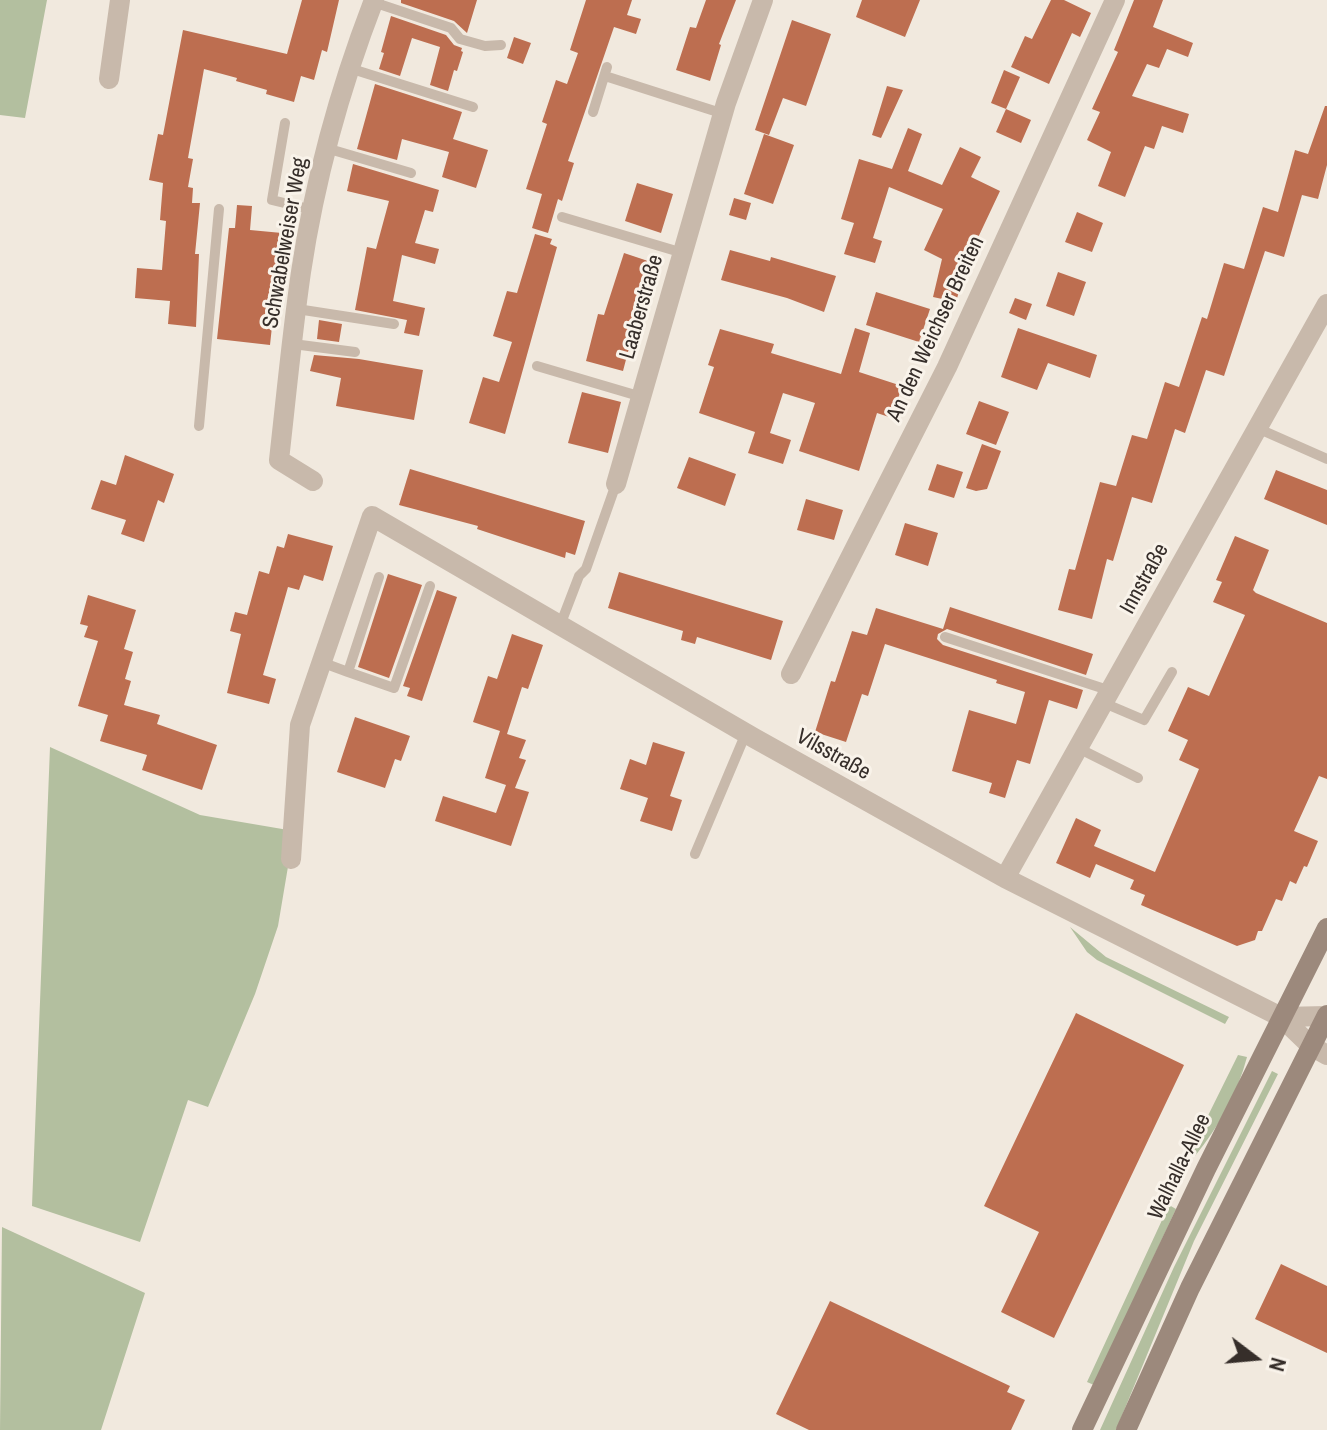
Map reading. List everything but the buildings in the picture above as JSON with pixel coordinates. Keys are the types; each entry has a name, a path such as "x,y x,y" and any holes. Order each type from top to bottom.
{"main road":[{"name":"Walhalla-Allee","path":"1082,1430 1160,1263 1327,928"},
{"path":"1126,1430 1190,1288 1319,1050 1327,1015"}],"street":[{"path":"109,79 120,0"},
{"name":"Laaberstraße","path":"616,484 724,114 763,0"},
{"name":"An den Weichser Breiten","path":"791,674 947,367 1115,0"},
{"name":"Schwabelweiser Weg","path":"313,481 279,460 297,309 326,148 349,68 373,1"},
{"name":"Innstraße","path":"1005,878 1327,304"},
{"name":"Vilsstraße","path":"321,662 372,516 746,733 1005,878 1281,1017 1319,1050"},
{"path":"291,859 300,725 321,662"},
{"name":"Vilsstraße","path":"1281,1017 1327,1015"}],"lane":[{"path":"373,1 451,28 460,39 485,46 501,45"},
{"path":"349,68 473,107"},
{"path":"593,112 606,72 724,114"},
{"path":"285,123 272,200 313,210"},
{"path":"326,148 411,173"},
{"path":"199,426 219,209"},
{"path":"562,217 683,253"},
{"path":"297,309 394,324"},
{"path":"293,344 355,352"},
{"path":"537,366 642,397"},
{"path":"1257,428 1327,459"},
{"name":"Laaberstraße","path":"561,623 579,576 586,569 616,484"},
{"path":"348,672 379,577"},
{"path":"321,662 394,688 430,586"},
{"path":"945,637 1107,697 1144,720 1172,672"},
{"path":"695,854 746,733"},
{"path":"1078,748 1138,778"}],"green space":[{"path":"0,0 47,0 25,118 0,115"},
{"path":"50,747 200,815 294,831 278,926 255,994 208,1107 188,1100 140,1242 32,1206"},
{"path":"1070,927 1106,957 1229,1017 1225,1024 1097,960 1087,952"},
{"path":"1238,1055 1247,1057 1238,1084 1219,1122 1195,1156 1190,1152"},
{"path":"1272,1071 1278,1074 1194,1241 1116,1430 1100,1430 1174,1267"},
{"path":"1169,1205 1176,1209 1094,1385 1087,1382"},
{"path":"2,1227 145,1293 101,1430 0,1430"}]}
